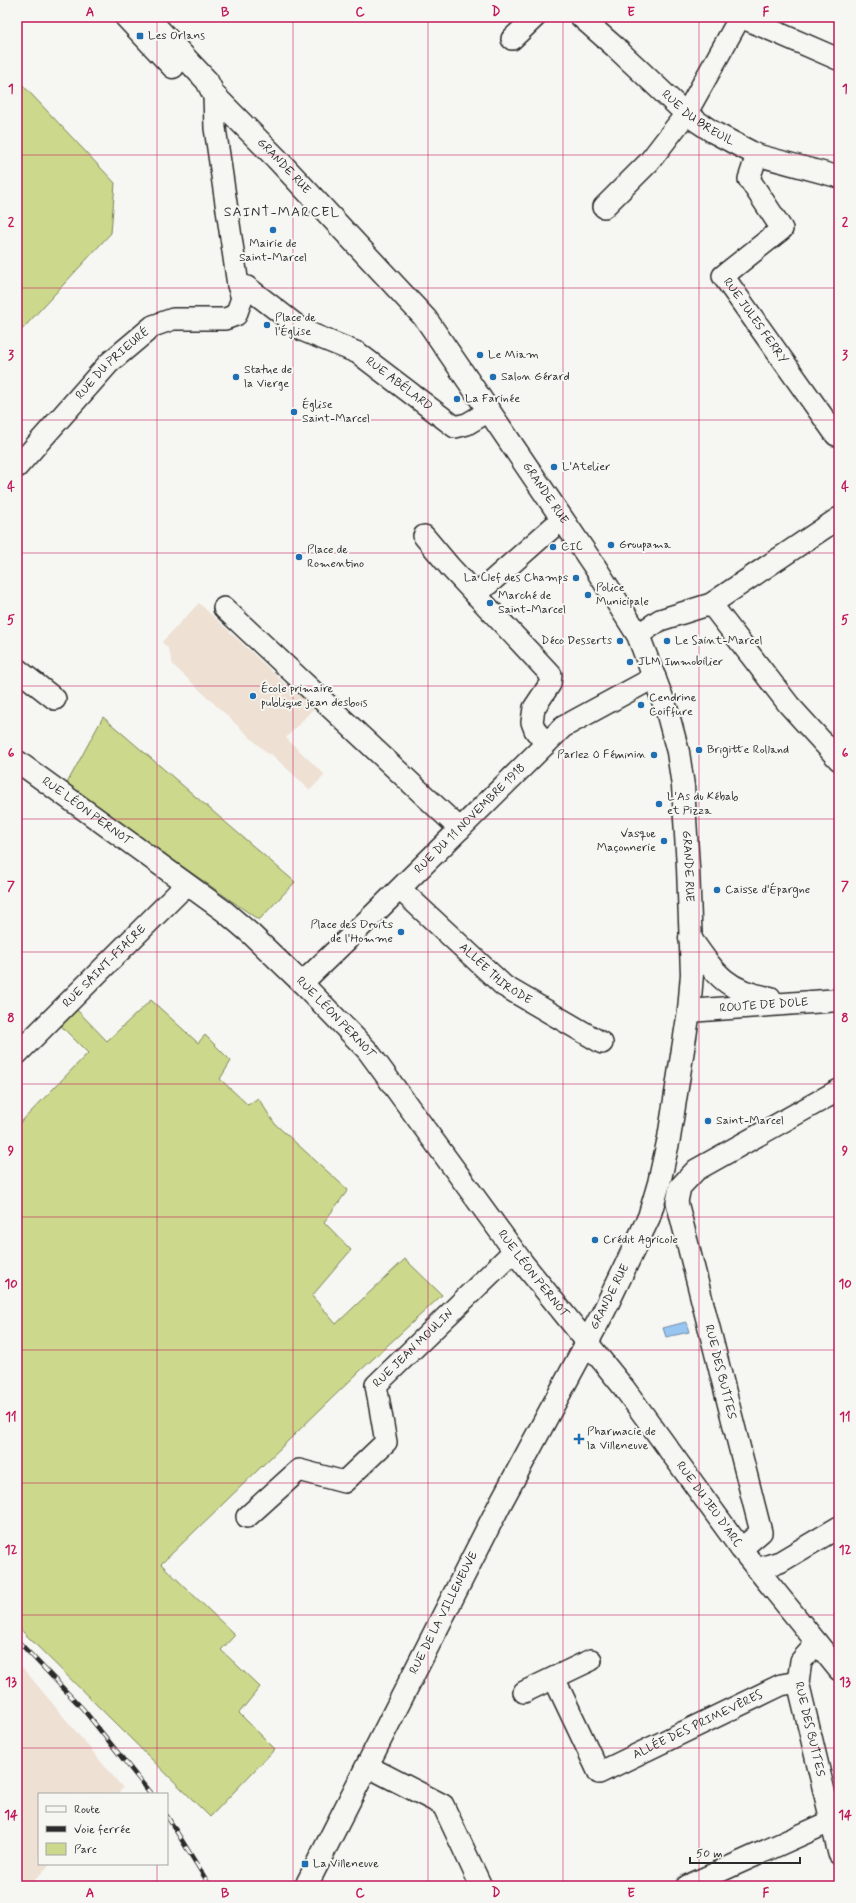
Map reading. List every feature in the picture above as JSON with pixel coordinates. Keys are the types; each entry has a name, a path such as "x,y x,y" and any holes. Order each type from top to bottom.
{"main road":[{"name":"GRANDE RUE","path":"126,17 197,91 214,95"},
{"name":"GRANDE RUE","path":"147,17 207,81 214,95 267,149 426,319 562,519 638,635 667,710 679,759 683,786 692,974 689,1011 669,1138 659,1184 649,1217 633,1252 586,1342"},
{"path":"690,938 716,974 728,984 742,992 758,997 797,1002"},
{"name":"ROUTE DE DOLE","path":"689,1011 839,1000"},
{"name":"RUE DE LA VILLENEUVE","path":"306,1886 500,1504 586,1342"}],"street":[{"path":"512,39 535,17"},
{"name":"RUE DU BREUIL","path":"581,17 686,114 713,132 757,155 839,177"},
{"path":"604,207 649,162 686,114 740,17 838,59"},
{"path":"214,95 215,128 238,284"},
{"name":"RUE JULES FERRY","path":"757,155 749,180 782,229 724,276 836,435 839,433"},
{"name":"RUE ABÉLARD","path":"238,284 247,287 304,331 358,353 455,428 468,424 489,411"},
{"name":"RUE DU PRIEURÉ","path":"17,467 109,363 153,326 173,319 225,319 236,315 242,298 238,284"},
{"path":"638,635 660,620 711,604 839,518"},
{"path":"476,595 562,519"},
{"path":"424,536 476,595 551,675 550,684 534,708 532,722 535,730 546,744"},
{"path":"711,604 789,705 839,760"},
{"path":"224,608 460,829"},
{"path":"17,669 55,699"},
{"name":"RUE DU 11 NOVEMBRE 1918","path":"302,982 400,889 563,727 655,677"},
{"name":"RUE LÉON PERNOT","path":"17,761 186,885 224,911 302,982 368,1051 514,1251 586,1342"},
{"name":"RUE SAINT-FIACRE","path":"19,1048 186,885"},
{"name":"ALLÉE THIRODE","path":"400,889 504,986 602,1043"},
{"name":"RUE DES BUTTES","path":"741,1549 760,1532 678,1202 680,1187 696,1170 839,1090"},
{"name":"RUE JEAN MOULIN","path":"247,1517 299,1470 344,1482 386,1442 376,1385 514,1251"},
{"name":"RUE DU JEU D'ARC","path":"586,1342 624,1388 741,1549 817,1643 838,1666"},
{"path":"757,1569 780,1562 839,1527"},
{"name":"RUE DES BUTTES","path":"817,1643 801,1661 798,1682 839,1854"},
{"path":"524,1692 591,1660"},
{"name":"ALLÉE DES PRIMEVÈRES","path":"554,1678 599,1773 781,1685 798,1682"},
{"path":"367,1766 443,1805 481,1886"},
{"path":"687,1886 832,1821"}],"shaded area":[{"name":"École primaire publique jean desbois","path":"199,603 296,694 298,693 314,708 286,738 325,775 310,790 270,753 269,755 173,665 168,648 162,642"},
{"path":"17,1661 123,1788 118,1793 38,1793 38,1865 49,1865 29,1886 17,1886"}],"green space":[{"path":"17,79 115,183 111,233 17,335"},
{"path":"103,717 295,882 259,920 66,785"},
{"path":"151,1000 198,1043 205,1035 231,1061 220,1079 248,1105 258,1098 275,1124 348,1190 324,1222 351,1250 312,1296 336,1324 405,1259 442,1295 361,1370 161,1564 235,1635 221,1650 260,1687 239,1713 275,1749 210,1817 17,1626 17,1126 88,1053 58,1023 76,1009 107,1041"}],"water":[{"path":"686,1322 689,1332 666,1337 663,1328"}],"railway":[{"path":"17,1640 83,1709 150,1793"},
{"path":"168,1818 210,1886"}],"place":[{"name":"Les Orlans","path":"140,36"},
{"name":"Mairie de Saint-Marcel","path":"273,230"},
{"name":"Place de l'Église","path":"267,325"},
{"name":"Le Miam","path":"480,355"},
{"name":"Statue de la Vierge","path":"236,377"},
{"name":"Salon Gérard","path":"493,377"},
{"name":"La Farinée","path":"457,399"},
{"name":"Église Saint-Marcel","path":"294,412"},
{"name":"L'Atelier","path":"554,467"},
{"name":"Groupama","path":"611,545"},
{"name":"CIC","path":"553,547"},
{"name":"Place de Romentino","path":"299,557"},
{"name":"La Clef des Champs","path":"576,578"},
{"name":"Police Municipale","path":"588,595"},
{"name":"Marché de Saint-Marcel","path":"490,603"},
{"name":"Déco Desserts","path":"620,641"},
{"name":"Le Saint-Marcel","path":"667,641"},
{"name":"JLM Immobilier","path":"630,662"},
{"name":"École primaire publique jean desbois","path":"253,696"},
{"name":"Cendrine Coiffure","path":"641,705"},
{"name":"Brigitte Rolland","path":"699,750"},
{"name":"Parlez O Féminin","path":"654,755"},
{"name":"L'As du Kébab et Pizza","path":"659,804"},
{"name":"Vasque Maçonnerie","path":"664,841"},
{"name":"Caisse d'Épargne","path":"717,890"},
{"name":"Place des Droits de l'Homme","path":"401,932"},
{"name":"Saint-Marcel","path":"708,1121"},
{"name":"Crédit Agricole","path":"595,1240"},
{"name":"Pharmacie de la Villeneuve","path":"579,1439"},
{"name":"La Villeneuve","path":"305,1864"}],"district":[{"name":"SAINT-MARCEL","path":"282,212"}]}
